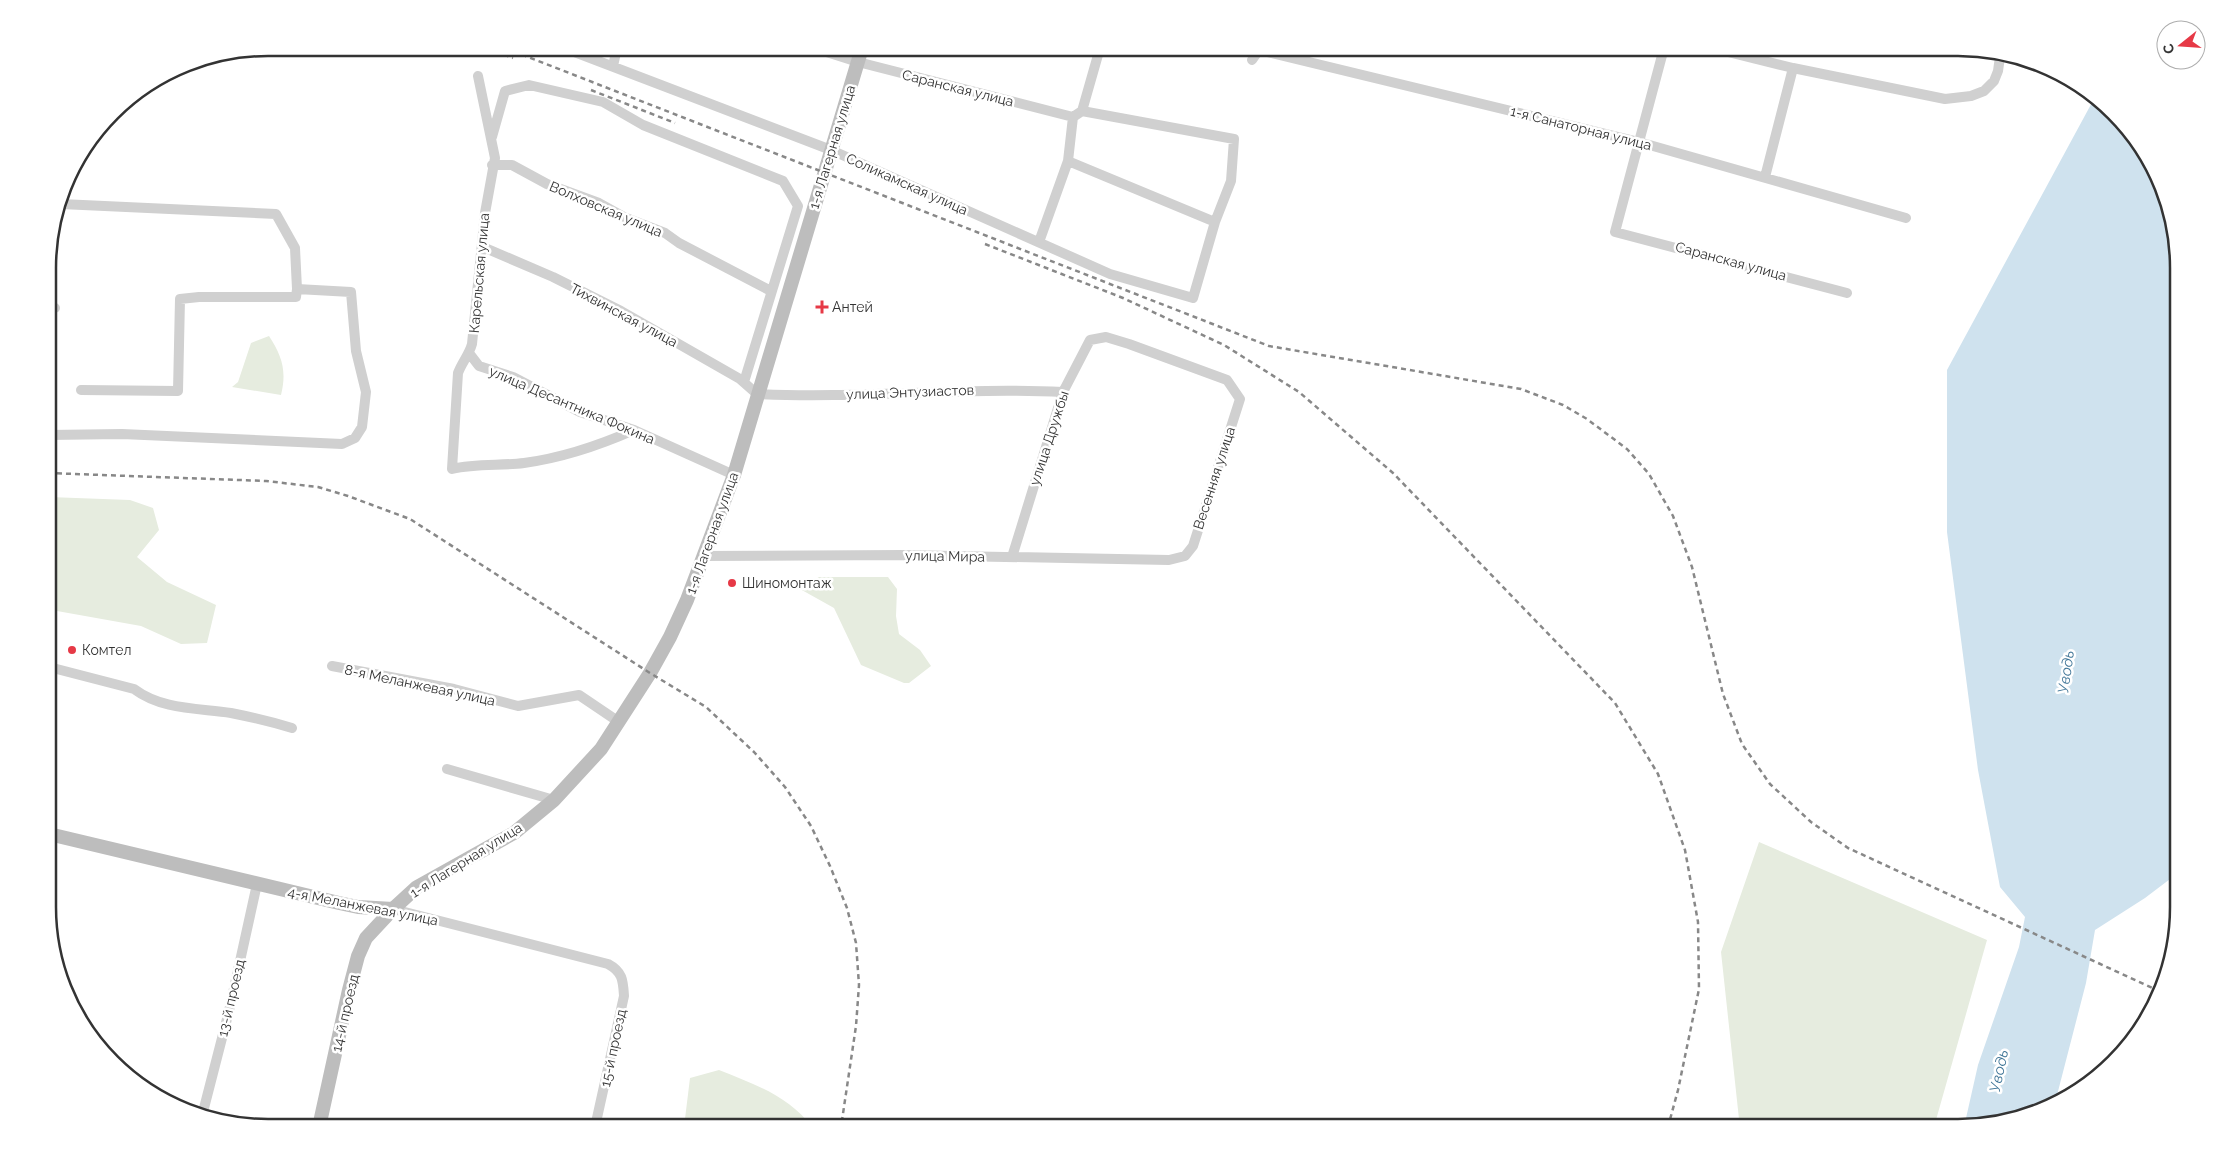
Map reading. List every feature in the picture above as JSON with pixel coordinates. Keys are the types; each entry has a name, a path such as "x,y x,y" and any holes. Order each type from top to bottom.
{"main road":[{"name":"1-я Лагерная улица","path":"392,908 417,887 514,833 554,800 601,749 670,637 688,600 734,475 860,56"},
{"name":"4-я Меланжевая улица","path":"56,836 358,907 392,908"},
{"name":"14-й проезд","path":"321,1119 358,956 366,938 392,908"}],"street":[{"name":"Соликамская улица","path":"586,56 831,150 1110,274 1193,298 1215,222"},
{"path":"613,66 615,56"},
{"name":"Саранская улица","path":"839,56 1078,114 1234,139 1231,181 1215,222"},
{"path":"1039,242 1068,161 1078,114 1097,56"},
{"name":"1-я Санаторная улица","path":"1277,56 1639,142 1906,218"},
{"path":"1639,142 1662,56"},
{"path":"1744,56 1793,68 1945,99 1971,96 1984,91 1994,81 1999,60"},
{"path":"1765,177 1793,68"},
{"name":"Карельская улица","path":"478,76 495,158 492,165 485,213 472,344 469,353 462,361 458,373 452,468 532,461 589,446 634,430"},
{"path":"491,138 505,91 529,85 603,102 643,125 784,181 798,206 744,382"},
{"name":"Саранская улица","path":"1639,142 1615,232 1847,293"},
{"path":"1068,161 1215,222"},
{"name":"Волховская улица","path":"492,165 512,165 547,184 598,203 626,218 665,233 679,243 771,291"},
{"path":"66,204 276,214 295,248 298,290 296,298 199,297 180,299 178,390 81,390"},
{"name":"Тихвинская улица","path":"483,247 553,277 621,311 744,382 757,394"},
{"path":"56,435 122,434 324,444 342,444 355,438 362,427 366,392 356,350 351,292 298,290"},
{"name":"улица Дружбы","path":"1012,556 1063,392 1090,340 1106,337 1227,380 1240,399"},
{"name":"улица Десантника Фокина","path":"469,353 479,366 513,377 580,412 634,430 734,475"},
{"name":"улица Энтузиастов","path":"757,394 841,395 1003,390 1063,392"},
{"name":"Весенняя улица","path":"1185,556 1193,546 1240,399"},
{"name":"улица Мира","path":"704,556 1012,556 1169,560 1185,556"},
{"name":"8-я Меланжевая улица","path":"332,666 454,689 518,706 579,695 619,722"},
{"path":"56,669 134,689 144,697 158,702 204,711 231,713 292,728"},
{"path":"447,768 554,800"},
{"name":"13-й проезд","path":"204,1108 257,884"},
{"name":"4-я Меланжевая улица","path":"392,908 608,964 618,969"},
{"name":"15-й проезд","path":"597,1119 624,996 623,977 618,969"}],"shaded area":[{"path":"269,336 282,364 283,386 281,395 232,387 238,382 251,343"},
{"path":"56,497 130,500 153,508 159,530 137,557 167,582 216,605 207,643 181,644 141,626 57,611"},
{"path":"819,577 888,577 897,589 896,616 899,634 920,650 931,666 909,683 904,683 861,665 834,608 800,589"},
{"path":"1759,842 1987,940 1936,1119 1739,1119 1721,952"},
{"path":"719,1070 770,1092 793,1107 805,1119 685,1119 690,1078"}],"water":[{"name":"Уводь","path":"2091,104 2108,118 2126,139 2141,162 2154,187 2163,214 2168,241 2170,269 2170,879 2145,898 2095,930 2086,983 2057,1094 2039,1103 2012,1112 1966,1118 1978,1065 2019,947 2025,917 2000,887 1978,770 1947,532 1947,370"}],"railway":[{"path":"508,56 513,58"},
{"path":"526,56 1269,346 1521,389 1563,405 1587,419 1627,449 1649,474 1673,516 1692,567 1723,694 1742,744 1770,784 1811,822 1848,848 2154,989"},
{"path":"591,90 675,123"},
{"path":"985,244 1123,298 1224,345 1299,392 1393,473 1615,703 1658,774 1685,850 1698,922 1699,989 1670,1119"},
{"path":"56,473 266,481 318,487 348,496 410,519 706,707 754,752 785,787 811,826 847,908 856,943 859,985 856,1026 842,1119"}],"place":[{"name":"Антей","path":"822,307"},
{"name":"Шиномонтаж","path":"732,583"},
{"name":"Комтел","path":"72,650"}]}
